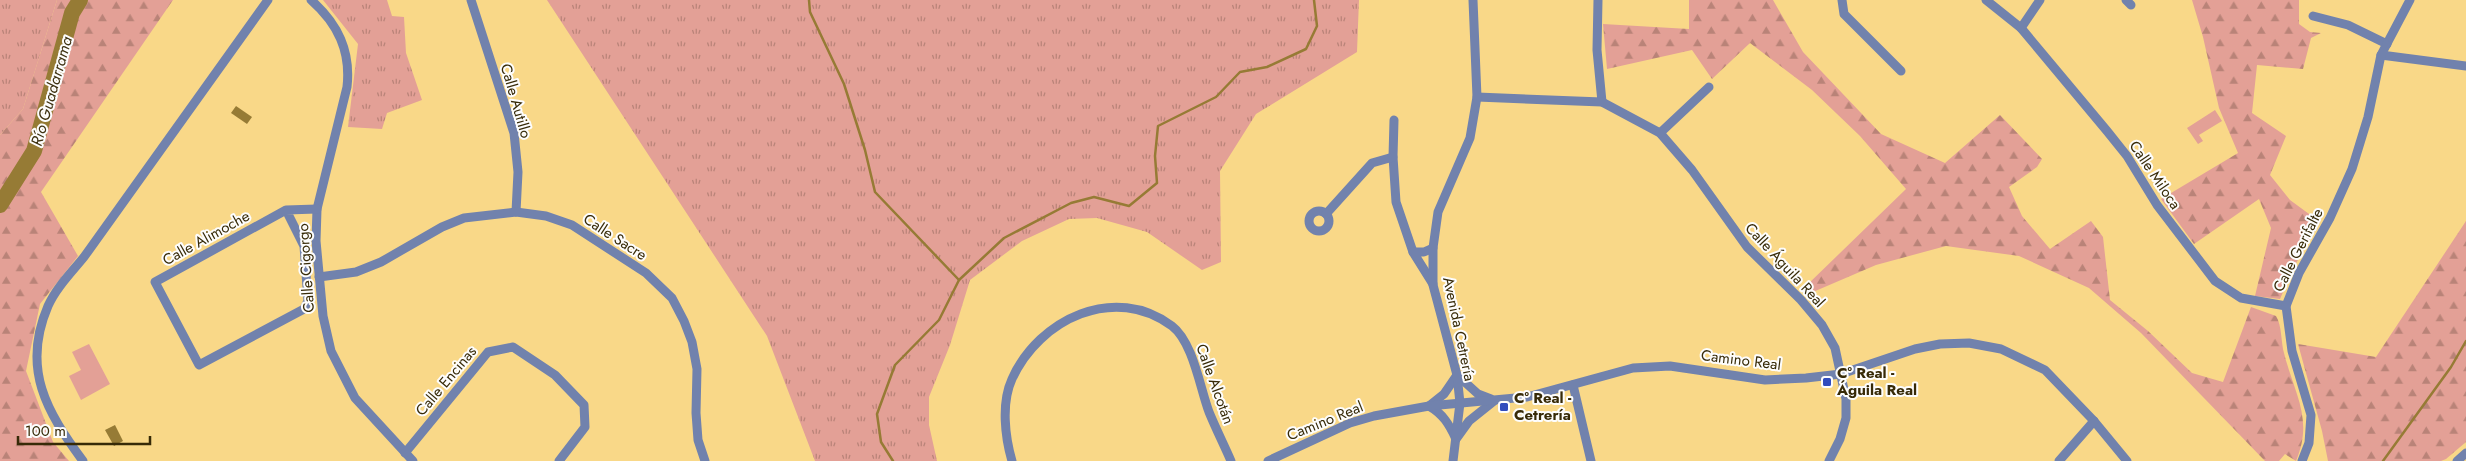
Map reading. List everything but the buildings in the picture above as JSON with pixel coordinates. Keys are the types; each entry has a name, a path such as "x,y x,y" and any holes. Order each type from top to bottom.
{"street":[{"path":"83,461 58,426 45,402 39,377 37,354 40,331 48,306 59,288 84,257 268,0"},
{"name":"Calle Cigorgo","path":"311,0 338,30 344,44 349,73 316,209 316,241 323,316 331,351 355,398 413,461"},
{"name":"Calle Autillo","path":"470,0 514,133 518,172 516,212"},
{"name":"Avenida Cetrería","path":"1453,461 1460,403 1457,375 1433,285 1433,248 1438,212 1470,138 1477,97 1473,0"},
{"path":"1598,0 1597,50 1602,102"},
{"path":"1842,0 1844,14 1901,71"},
{"name":"Calle Miloca","path":"1986,0 2021,28 2127,156 2157,205 2215,281 2240,298 2286,306"},
{"path":"2021,28 2040,0"},
{"name":"Calle Gerifalte","path":"2302,461 2309,443 2311,415 2292,351 2286,306 2299,272 2330,218 2352,169 2368,117 2382,55 2410,0"},
{"path":"2313,16 2348,25 2387,44"},
{"path":"2382,55 2466,66"},
{"path":"1660,133 1710,87"},
{"name":"Calle Águila Real","path":"1477,97 1602,102 1660,133 1692,170 1747,248 1801,300 1822,325 1835,348 1846,399 1846,418 1840,439 1829,461"},
{"path":"1394,120 1393,157 1396,202 1413,252 1433,285"},
{"path":"1326,214 1372,163 1393,157"},
{"name":"Calle Alimoche","path":"286,210 304,246 308,301 304,309 199,365 155,282 286,210 316,209"},
{"name":"Calle Sacre","path":"319,277 356,272 381,262 442,227 464,218 516,212 546,216 572,225 646,273 672,298 692,342 697,369 696,413 698,440 705,461"},
{"path":"1413,252 1424,252 1433,248"},
{"name":"Calle Alcotán","path":"1012,461 1008,445 1006,421 1012,380 1024,357 1043,335 1067,320 1098,308 1122,308 1150,314 1173,327 1187,345 1210,413 1231,461"},
{"name":"Camino Real","path":"1268,461 1350,423 1374,416 1429,406 1528,397 1633,368 1670,366 1764,380 1806,378 1842,374 1915,348 1940,344 1969,343 2001,349 2045,370 2094,421 2127,461"},
{"name":"Calle Encinas","path":"405,453 488,352 513,347 555,375 584,405 586,427 559,461"},
{"path":"1457,375 1478,394 1495,400 1470,420 1456,439 1443,416 1429,406 1444,394 1457,375"},
{"path":"1573,385 1590,461"},
{"path":"2059,461 2094,421"},
{"path":"2457,461 2466,453"}],"green space":[{"path":"0,0 57,0 23,109 0,135"},
{"path":"57,0 173,0 41,192 78,256 40,304 26,371 53,442 69,461 0,461 0,135 23,109"},
{"path":"323,0 387,0 392,16 404,17 406,53 422,100 387,113 382,129 348,127 358,44"},
{"path":"547,0 1359,0 1357,52 1256,114 1220,171 1221,262 1202,270 1147,232 1097,218 1069,219 1022,241 970,280 950,345 929,397 929,425 937,461 815,461 767,336"},
{"path":"1689,0 1773,0 1803,52 1881,134 1945,163 2000,115 2042,159 2037,167 2009,187 2022,216 2050,249 2091,221 2103,237 2110,300 2148,331 2192,373 2223,382 2251,307 2276,316 2284,353 2303,419 2301,446 2296,461 2285,454 2279,461 2265,461 2141,333 2089,288 2019,256 1946,246 1876,265 1806,295 1802,291 1806,286 1906,189 1860,136 1812,90 1750,43 1712,79 1692,50 1607,69 1603,24 1689,29"},
{"path":"2192,0 2299,0 2299,24 2310,32 2321,33 2311,38 2303,69 2257,65 2252,113 2286,136 2270,175 2290,200 2320,222 2295,265 2280,299 2255,296 2271,228 2259,199 2194,244 2161,199 2238,153 2219,108 2203,37"},
{"path":"2215,110 2222,121 2199,135 2203,141 2198,144 2187,128"},
{"path":"2466,221 2466,442 2441,461 2328,461 2322,431 2298,344 2376,357"},
{"path":"89,344 110,384 81,400 69,376 81,370 72,352"}],"shaded area":[{"path":"236,106 252,117 247,124 231,113"},
{"path":"115,425 123,441 114,446 105,430"}],"waterway":[{"name":"Río Guadarrama","path":"0,205 34,151 72,13 80,0"},
{"path":"809,0 810,12 844,84 865,150 875,192 959,280"},
{"path":"893,461 881,442 877,414 895,365 939,320 959,280 1004,238 1071,203 1094,197 1129,206 1157,183 1155,156 1158,126 1216,97 1240,72 1267,67 1306,49 1317,26 1314,0"},
{"path":"2383,461 2451,367 2466,341"}],"place":[{"name":"Cº Real - Águila Real","path":"1827,382"},
{"name":"Cº Real - Cetrería","path":"1504,407"}]}
